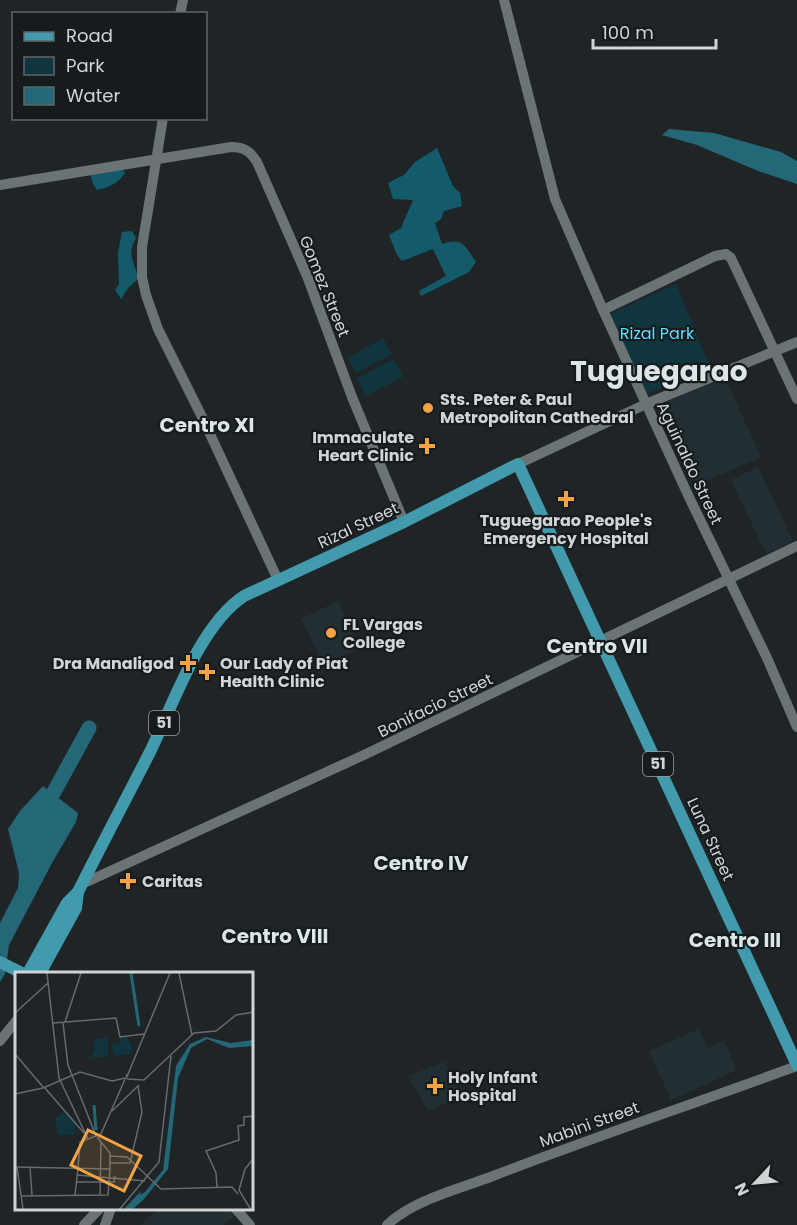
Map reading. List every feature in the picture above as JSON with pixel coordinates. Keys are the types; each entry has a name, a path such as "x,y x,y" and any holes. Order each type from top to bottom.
{"main road":[{"name":"Rizal Street","path":"29,972 67,903 80,888 192,664 214,624 226,609 244,596 404,522 518,464"},
{"name":"Luna Street","path":"518,464 797,1066"},
{"name":"Rizal Street","path":"41,972 76,908 80,888"},
{"path":"0,962 19,971"}],"street":[{"name":"Aguinaldo Street","path":"504,0 555,199 646,404 767,658 797,727"},
{"path":"163,120 142,247 142,277 146,295 158,328 278,580"},
{"name":"Gomez Street","path":"0,185 231,147 239,147 252,154 307,276 352,397 404,522"},
{"path":"603,310 719,255 726,254 731,258 797,399"},
{"name":"Rizal Street","path":"518,464 646,404 797,342"},
{"name":"Bonifacio Street","path":"80,888 601,642 797,546"},
{"path":"0,1041 15,1022"},
{"name":"Mabini Street","path":"390,1221 413,1207 555,1152 797,1066"},
{"path":"84,1225 99,1210"},
{"path":"105,1225 111,1210"},
{"path":"236,1210 250,1225"}],"shaded area":[{"path":"437,148 453,186 460,193 462,206 444,211 441,219 435,223 442,244 459,242 463,244 476,262 469,272 421,296 419,291 446,276 433,249 402,261 397,255 389,235 401,228 413,200 393,199 388,183 404,175 415,162"},
{"path":"120,165 125,173 122,177 106,188 97,190 90,173"},
{"path":"132,231 136,238 131,254 138,279 121,299 115,290 119,284 118,253 122,232"},
{"path":"724,376 761,457 695,486 658,406"},
{"path":"758,467 793,541 766,554 731,480"},
{"name":"FL Vargas College","path":"338,601 360,648 331,662 323,662 301,619"},
{"path":"699,1029 707,1048 724,1041 737,1070 671,1100 649,1051"},
{"name":"Holy Infant Hospital","path":"445,1062 461,1096 428,1111 408,1076"},
{"path":"158,1210 233,1210 237,1214 223,1225 141,1225"}],"green space":[{"name":"Rizal Park","path":"676,284 710,368 646,394 609,314"},
{"path":"383,338 392,354 356,373 348,358"},
{"path":"394,359 403,377 366,396 357,378"}],"water":[{"path":"669,129 714,133 781,152 797,161 797,184 758,171 697,145 662,135"},
{"path":"43,786 78,813 76,822 9,945 5,974 0,982 0,923 18,888 19,873 8,829 20,811"}],"waterway":[{"path":"44,810 89,728"}],"place":[{"name":"Sts. Peter & Paul Metropolitan Cathedral","path":"428,408"},
{"name":"Immaculate Heart Clinic","path":"427,446"},
{"name":"Tuguegarao People's Emergency Hospital","path":"566,499"},
{"name":"FL Vargas College","path":"331,633"},
{"name":"Dra Manaligod","path":"188,663"},
{"name":"Our Lady of Piat Health Clinic","path":"207,672"},
{"name":"Caritas","path":"128,881"},
{"name":"Holy Infant Hospital","path":"435,1086"}],"district":[{"name":"Tuguegarao","path":"659,371"},
{"name":"Centro XI","path":"207,425"},
{"name":"Centro VII","path":"597,646"},
{"name":"Centro IV","path":"421,863"},
{"name":"Centro VIII","path":"275,936"},
{"name":"Centro III","path":"735,940"}]}
